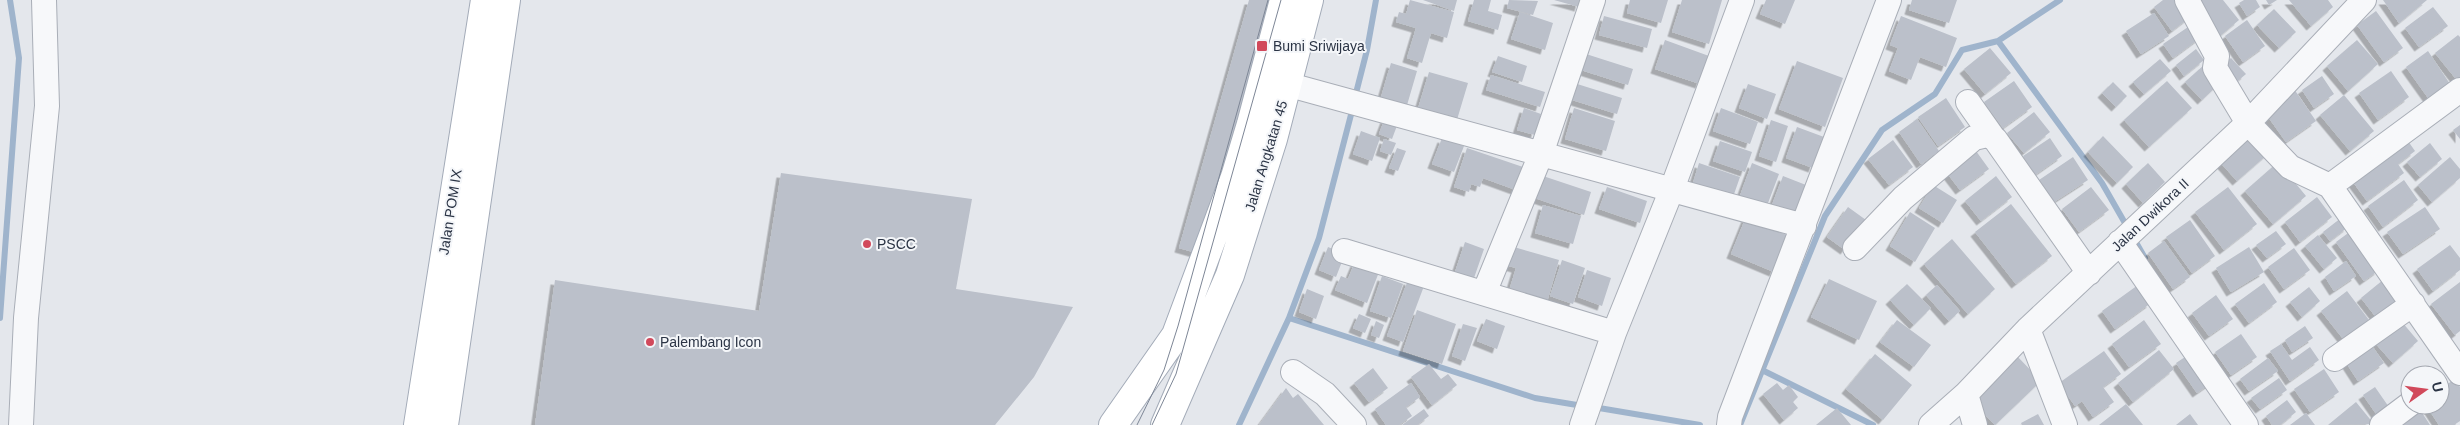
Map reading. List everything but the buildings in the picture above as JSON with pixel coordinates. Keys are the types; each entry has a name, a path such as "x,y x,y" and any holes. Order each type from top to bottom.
{"main road":[{"name":"Jalan POM IX","path":"418,425 485,0"},
{"name":"Jalan POM IX","path":"444,425 506,0"},
{"path":"1113,425 1176,336 1235,177 1252,124 1284,0"},
{"name":"Jalan Angkatan 45","path":"1164,425 1230,276 1273,139 1286,84 1310,0"}],"street":[{"path":"21,425 26,318 47,106 44,0"},
{"path":"1484,293 1541,154 1592,0"},
{"path":"1582,425 1614,332 1672,189 1742,0"},
{"path":"1730,421 1889,0"},
{"path":"2187,0 2217,56 2215,68 2248,123 2290,167 2330,186 2414,304 2452,375"},
{"name":"Jalan Dwikora II","path":"1931,425 1966,394 2028,330 2127,235 2248,123 2364,0"},
{"path":"1286,84 1804,226"},
{"path":"2330,186 2460,90"},
{"path":"1968,102 2089,273"},
{"path":"1856,248 1903,198 1974,138 1983,135 1992,136"},
{"path":"2127,235 2246,425"},
{"path":"1344,250 1614,332"},
{"path":"2334,359 2414,304"},
{"path":"2028,330 2065,425"},
{"path":"1293,372 1325,394 1354,425"},
{"path":"1966,394 1975,425"},
{"path":"2382,425 2400,412"}],"waterway":[{"path":"0,318 19,58 10,0"},
{"path":"1355,97 1367,50 1376,0"},
{"path":"1740,425 1825,216 1882,130 1935,94 1962,50 1998,41 2060,0"},
{"path":"1998,41 2102,183 2145,258"},
{"path":"1239,425 1289,318 1319,238 1353,107"},
{"path":"1289,318 1535,398 1583,406"},
{"path":"1762,370 1873,425"},
{"path":"1593,407 1700,425"}],"tram line":[{"path":"1137,425 1164,370 1178,326 1268,0"},
{"path":"1152,425 1176,374 1281,0"}],"place":[{"name":"Bumi Sriwijaya","path":"1262,46"},
{"name":"PSCC","path":"867,244"},
{"name":"Palembang Icon","path":"650,342"}]}
